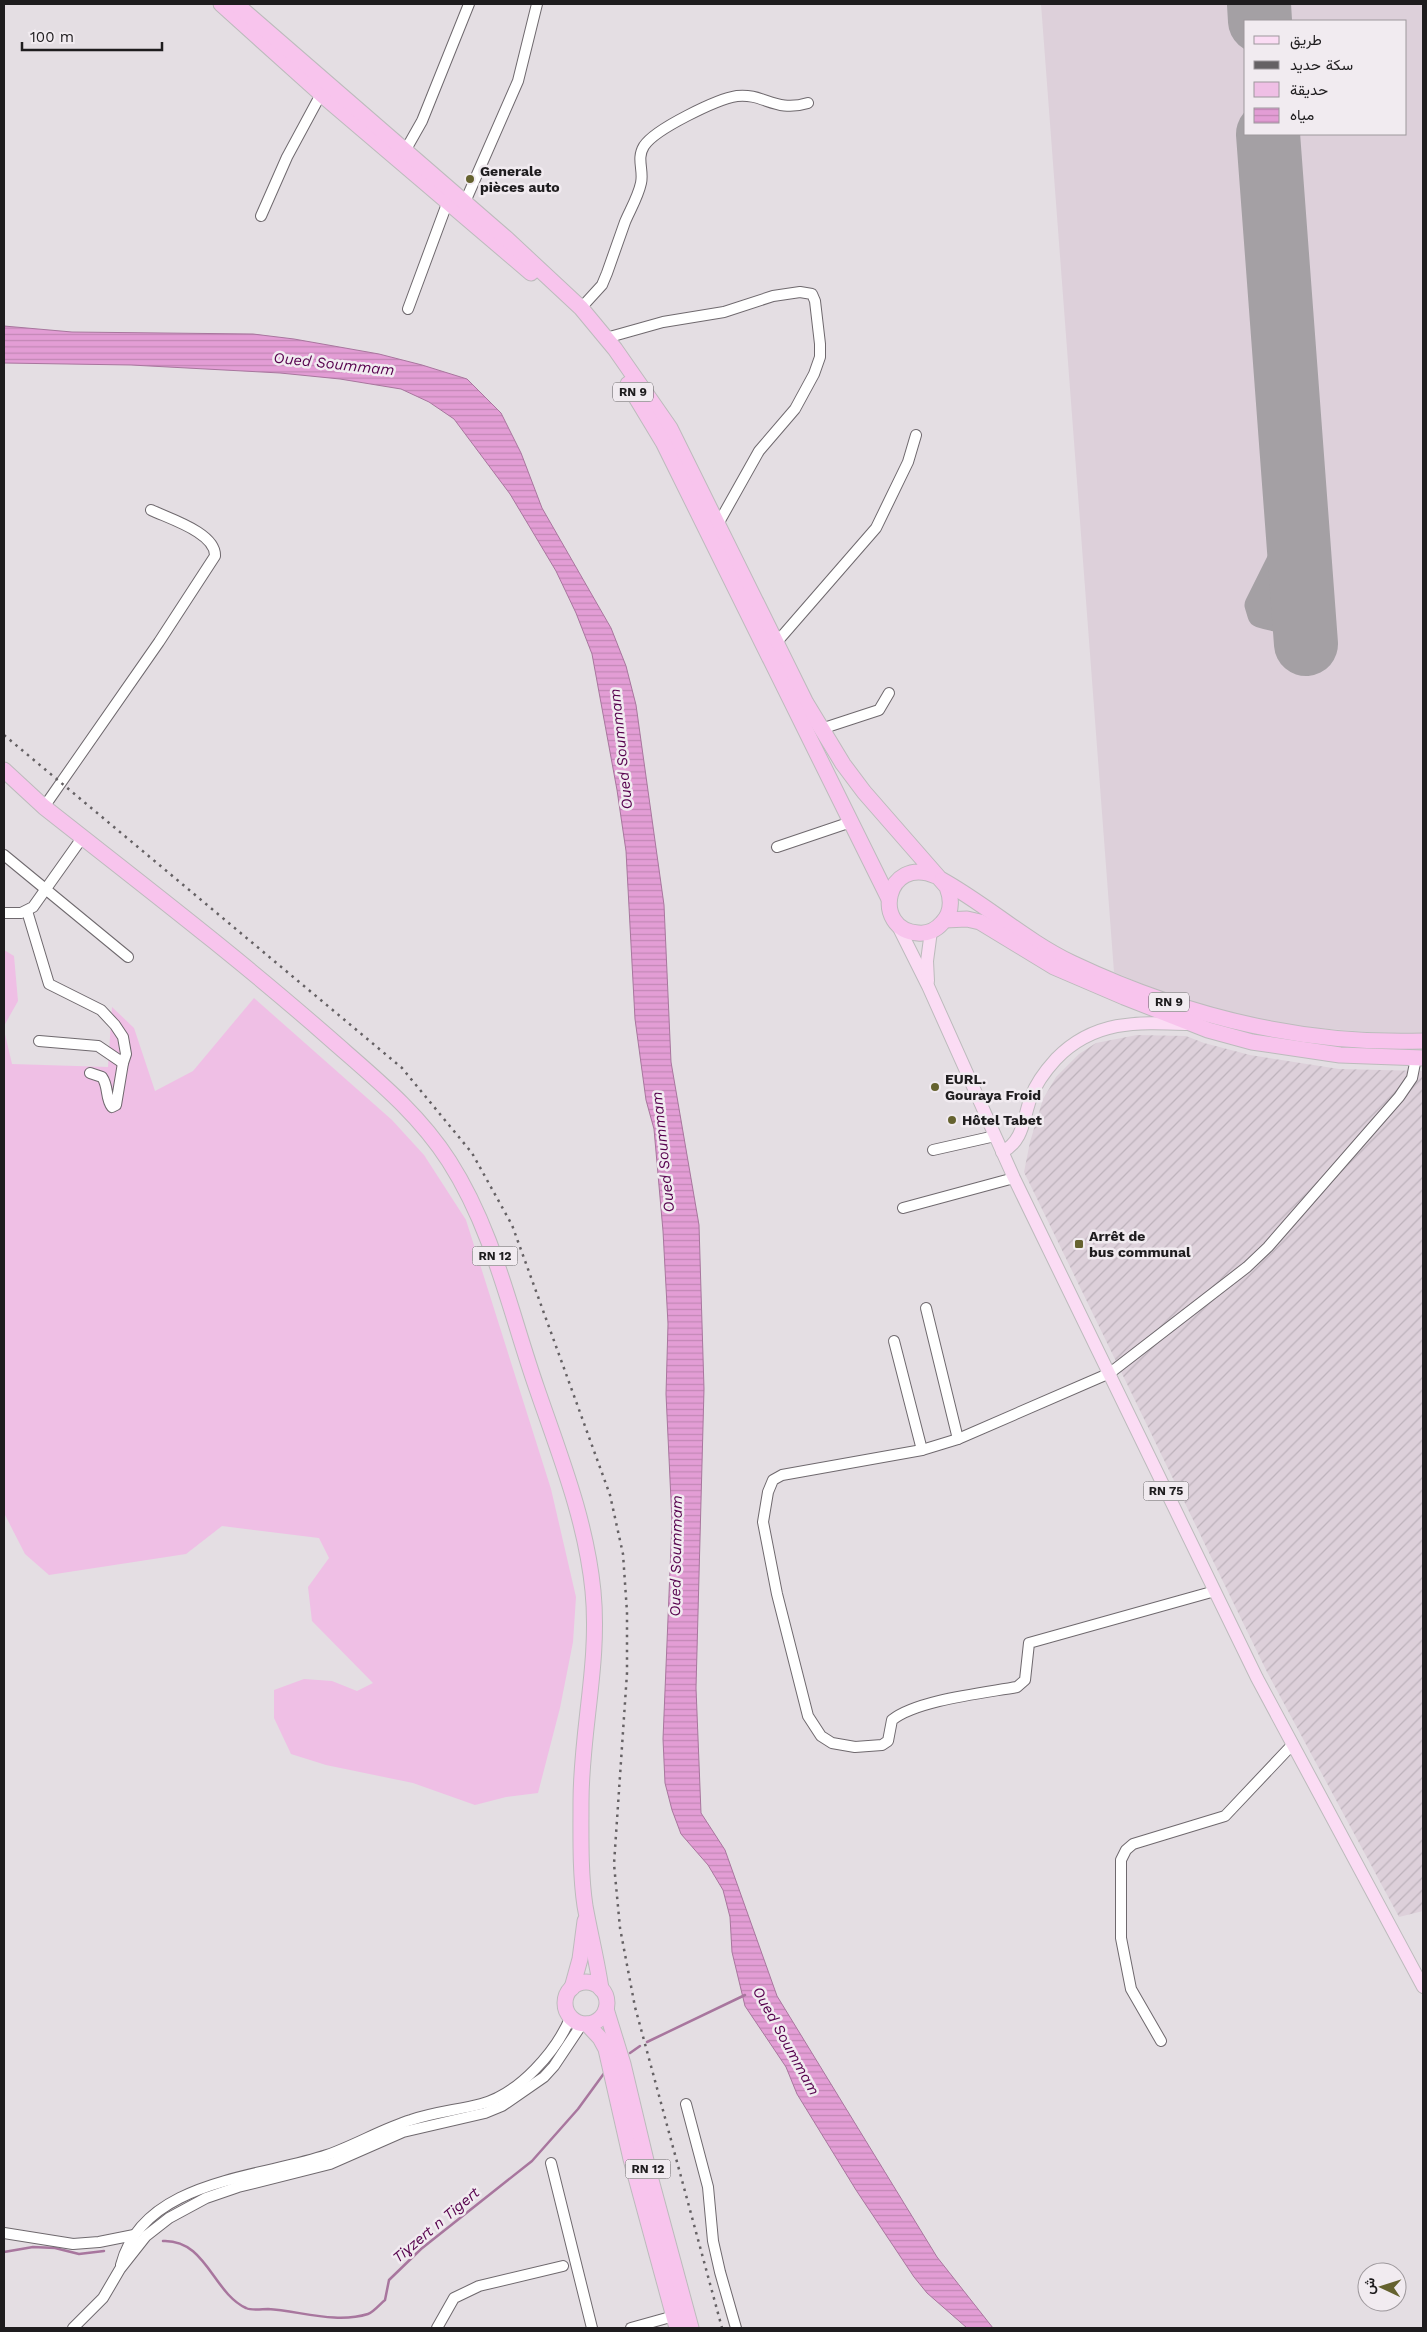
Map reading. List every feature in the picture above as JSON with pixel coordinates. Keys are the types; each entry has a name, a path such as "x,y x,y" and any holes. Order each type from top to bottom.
{"highway":[{"name":"RN 9","path":"220,4 565,305 608,356 636,395 664,442 889,899"},
{"name":"RN 9","path":"236,4 514,245 581,308 606,338 670,428 820,729 864,792 939,878 973,898 1028,937 1072,963 1174,1004 1261,1029 1287,1033 1359,1041 1423,1041"},
{"name":"RN 12","path":"4,770 44,807 298,1011 398,1098 416,1117 438,1146 474,1205 504,1282 536,1389 578,1508 590,1563 593,1594 594,1647 581,1799 585,1907 584,1937 572,1988"},
{"name":"RN 12","path":"4,782 28,793"},
{"path":"919,871 939,878 950,895 950,904 945,920 931,931 913,933 897,924 892,917 889,899 896,882 910,872 919,871"},
{"name":"RN 9","path":"945,920 967,919 980,922 1054,967 1193,1024 1252,1042 1349,1056 1420,1058"},
{"name":"RN 12","path":"585,1907 601,1989"},
{"path":"587,1982 601,1989 606,1998 606,2009 597,2021 580,2021 566,2002 572,1988 587,1982"},
{"name":"RN 12","path":"606,2009 623,2064 648,2169 691,2328"},
{"name":"RN 12","path":"580,2021 600,2038 606,2049 631,2159 676,2322"}],"main road":[{"name":"RN 75","path":"897,924 928,986 1014,1178 1257,1678 1423,1987"},
{"name":"RN 75","path":"928,986 926,961 931,931"},
{"path":"1002,1152 1014,1145 1019,1137 1032,1095 1046,1069 1081,1038 1091,1032 1136,1023 1193,1024"}],"street":[{"path":"405,151 422,121 469,4"},
{"path":"464,202 518,81 537,4"},
{"path":"261,216 287,157 321,94"},
{"path":"581,308 602,285 639,189 641,173 639,162 646,144 691,113 718,101 736,96 748,96 784,106 808,103"},
{"path":"408,309 448,202"},
{"path":"606,338 662,322 724,312 773,296 800,292 812,294 815,301 820,344 820,358 814,374 795,408 759,451 718,524"},
{"path":"776,643 876,528 908,462 916,435"},
{"path":"44,807 159,642 215,556 216,550 205,536 151,510"},
{"path":"820,729 879,710 889,693"},
{"path":"776,847 851,822"},
{"path":"4,914 27,911 33,907 47,890 82,838"},
{"path":"4,855 128,957"},
{"path":"27,911 49,984 101,1010 109,1017 123,1037 126,1047 117,1102 114,1106 110,1106 108,1101 106,1082 98,1075 90,1073"},
{"path":"39,1041 98,1046 123,1062"},
{"path":"1215,1591 1029,1643 1024,1680 1017,1686 940,1701 899,1714 892,1720 888,1741 882,1744 855,1747 832,1743 821,1736 808,1716 777,1594 763,1522 768,1492 773,1480 782,1475 922,1450 958,1439 1110,1373 1247,1267 1268,1247 1399,1097 1412,1078 1420,1058"},
{"path":"933,1150 995,1136"},
{"path":"903,1208 1014,1178"},
{"path":"926,1308 958,1439"},
{"path":"894,1341 922,1450"},
{"path":"1161,2041 1131,1989 1121,1938 1121,1860 1126,1850 1133,1844 1225,1816 1293,1744"},
{"path":"120,2269 126,2248 134,2235 156,2213 183,2198 218,2183 327,2154 413,2119 494,2100 539,2066 580,2021"},
{"path":"73,2328 103,2298 120,2269 157,2226 206,2198 238,2187 330,2164 403,2132 476,2115 502,2106 544,2077 554,2066 580,2021"},
{"path":"686,2104 708,2187 714,2241 720,2272 736,2328"},
{"path":"551,2163 592,2328"},
{"path":"4,2233 73,2244 99,2242 134,2235"},
{"path":"437,2328 454,2298 479,2286 563,2266"},
{"path":"631,2328 676,2322"}],"shaded area":[{"path":"1041,4 1423,4 1423,1034 1292,1026 1222,1012 1159,991 1114,972"},
{"path":"1137,1035 1186,1036 1204,1043 1250,1055 1339,1069 1423,1071 1423,1911 1399,1917 1267,1672 1024,1172 1030,1142 1043,1099 1056,1077 1079,1054 1096,1043"}],"green space":[{"path":"4,950 14,956 18,1001 4,1026"},
{"path":"254,998 392,1120 424,1155 466,1220 551,1489 576,1597 573,1642 560,1708 538,1793 506,1797 475,1805 413,1783 326,1765 291,1754 274,1718 274,1690 304,1679 332,1681 357,1691 373,1683 312,1621 308,1587 329,1558 319,1538 222,1526 186,1554 49,1575 25,1554 4,1513 4,1030 12,1064 108,1067 112,1007 134,1028 155,1091 193,1071"}],"water":[{"name":"Oued Soummam","path":"4,326 72,332 253,334 379,354 467,379 501,413 521,453 542,508 611,628 626,666 636,705 664,905 671,1062 699,1225 704,1389 696,1688 701,1813 725,1850 777,1996 937,2257 993,2328 967,2328 927,2293 914,2277 856,2190 797,2094 786,2067 745,2006 732,1952 730,1917 723,1890 708,1865 681,1834 665,1783 663,1739 672,1522 666,1394 668,1324 663,1231 654,1129 646,1100 635,1019 626,851 617,790 592,654 576,613 556,571 510,494 454,419 429,402 401,389 340,379 280,373 131,365 4,363"}],"waterway":[{"name":"Tiɣzert n Tigert","path":"647,2042 745,1995"},
{"name":"Tiɣzert n Tigert","path":"630,2053 640,2046"},
{"name":"Tiɣzert n Tigert","path":"163,2241 178,2243 189,2249 199,2257 225,2291 235,2301 248,2309 280,2310 343,2318 368,2314 385,2300 389,2280 421,2249 532,2161 578,2109 605,2072"},
{"name":"Tiɣzert n Tigert","path":"4,2252 33,2247 55,2248 79,2254 104,2251"}],"taxiway":[{"path":"1297,525 1257,605 1260,615 1282,620 1304,619"}],"runway":[{"path":"1259,4 1260,20"},
{"path":"1268,135 1306,644"}],"railway":[{"path":"4,735 402,1068 472,1153 512,1225 610,1495 623,1554 627,1612 627,1673 614,1864 620,1928 635,2007 722,2328"}],"place":[{"name":"Generale pièces auto","path":"470,179"},
{"name":"EURL. Gouraya Froid","path":"935,1087"},
{"name":"Hôtel Tabet","path":"952,1120"},
{"name":"Arrêt de bus communal","path":"1079,1244"}]}
